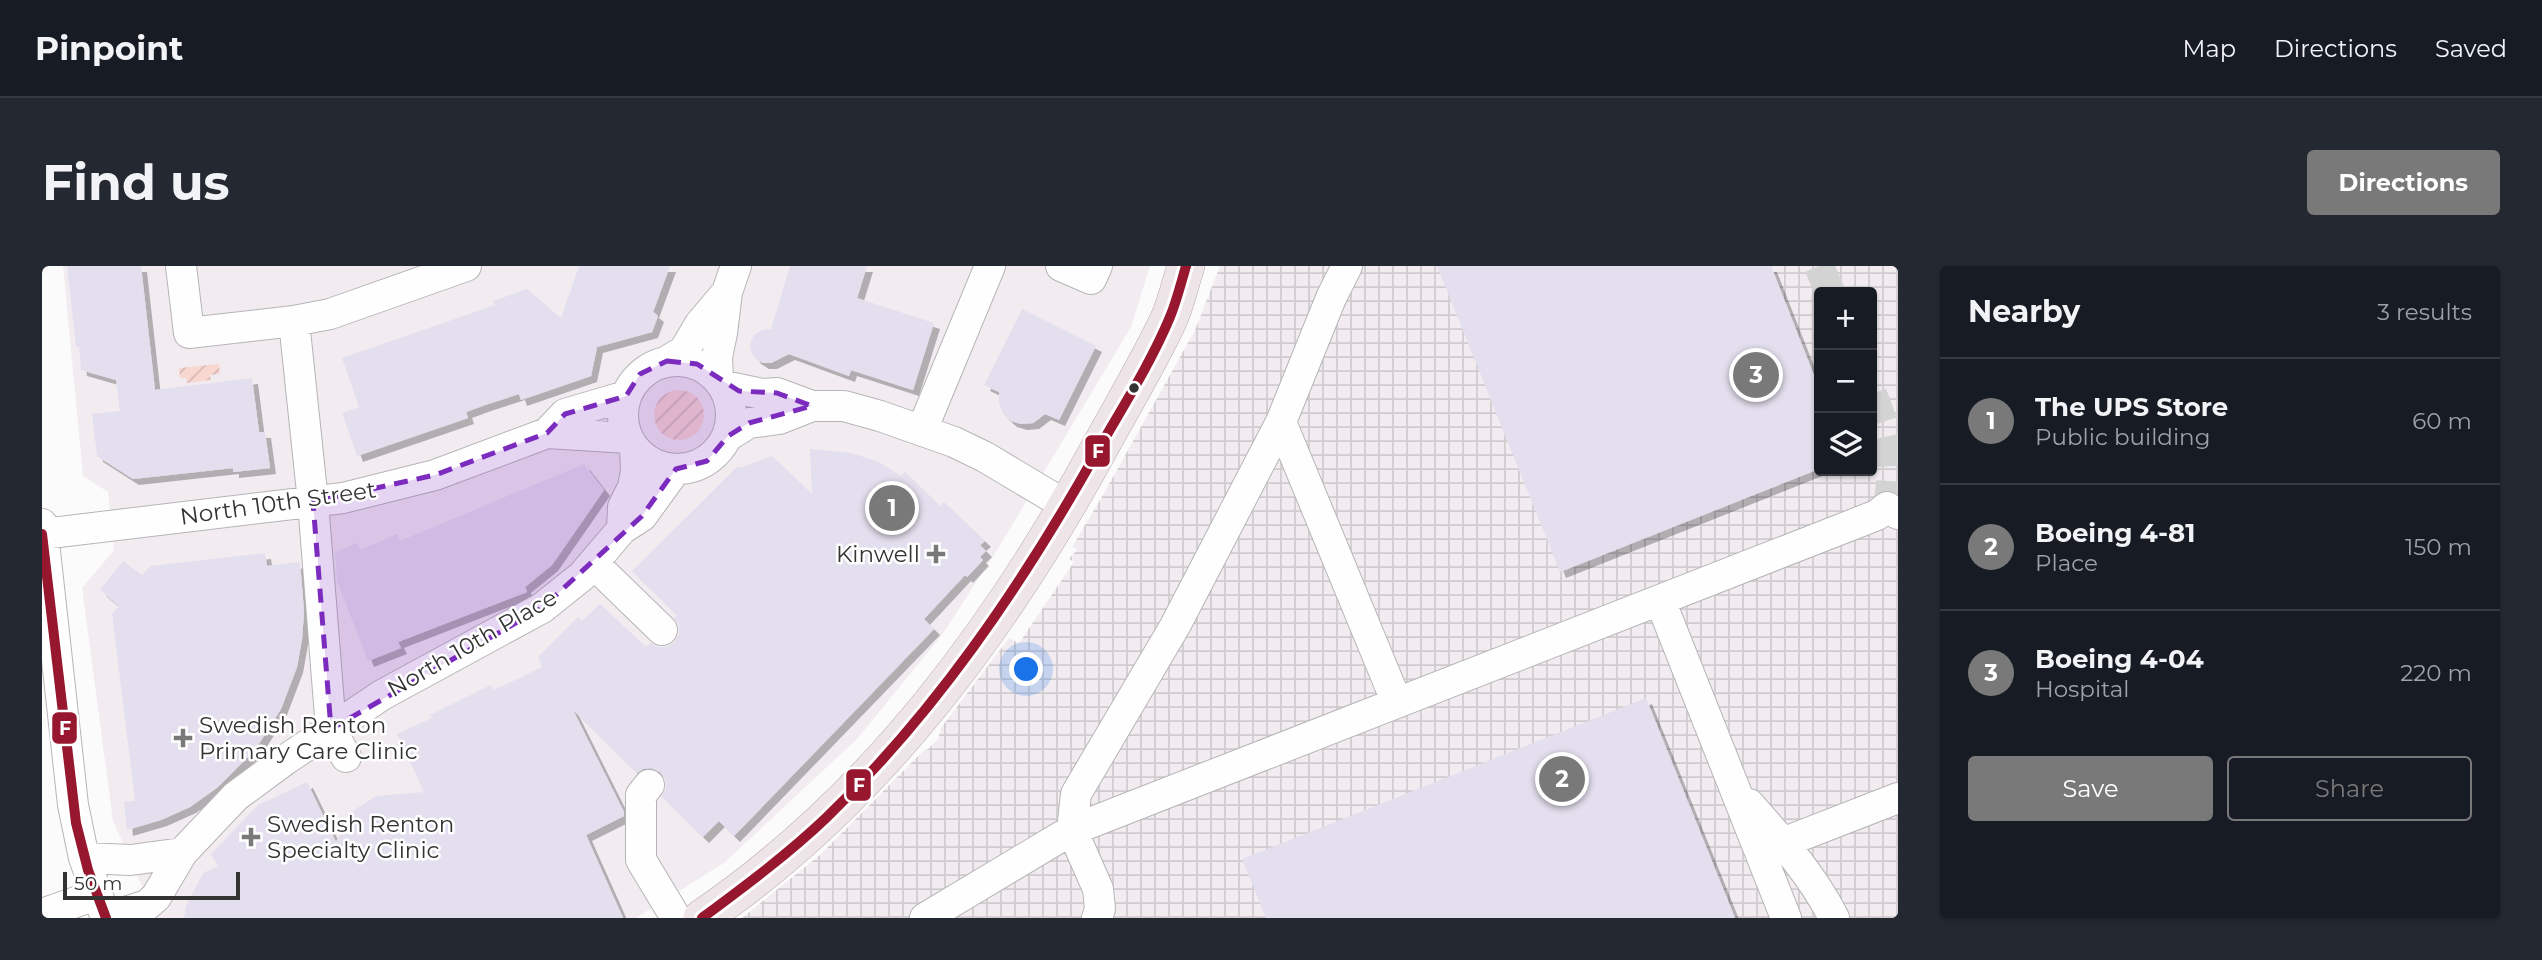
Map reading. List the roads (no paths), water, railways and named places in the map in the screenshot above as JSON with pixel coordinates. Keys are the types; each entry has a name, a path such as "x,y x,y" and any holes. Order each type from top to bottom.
{"main road":[{"path":"702,918 783,856 862,784 926,713 988,631 1067,506 1169,320 1186,266"}],"street":[{"path":"181,266 189,333 330,314 466,266"},
{"path":"922,430 990,266"},
{"path":"1061,266 1091,279 1097,266"},
{"path":"1097,918 1100,909 1098,889 1072,830 1076,794 1175,626 1281,422 1331,298 1347,266"},
{"path":"731,279 684,351 640,374 632,384 622,410 623,425 631,444 646,460 660,467 692,467 707,461 719,450 728,436 749,423 779,419 811,406"},
{"path":"728,436 730,402 721,382 717,357 731,279"},
{"path":"293,321 313,502 331,729 346,757"},
{"path":"667,361 682,360 697,364 721,382 751,393 777,393 811,406 844,406 922,430 985,457 1067,506"},
{"name":"North 10th Street","path":"42,530 343,498 435,475 547,433 565,414 626,396"},
{"path":"1281,422 1397,703"},
{"name":"North 10th Street","path":"547,433 631,444"},
{"name":"North 10th Place","path":"622,529 623,507 633,487 636,471 631,444"},
{"name":"North 10th Place","path":"42,914 147,905 156,897 182,853 236,796 382,695 542,608 594,564 622,529 642,516 676,469"},
{"path":"925,918 1072,830 1877,515 1887,507 1898,514"},
{"path":"42,530 73,805 84,858 103,910"},
{"path":"594,564 662,630"},
{"path":"1660,600 1786,918"},
{"path":"649,785 641,794 641,860 676,918"},
{"path":"1735,788 1783,843 1827,903 1834,918"},
{"path":"1783,843 1898,798"},
{"path":"84,858 131,860 182,853"}],"tunnel":[{"path":"1819,266 1828,287"},
{"path":"1877,408 1891,464 1887,507"}],"place":[{"name":"Boeing 4-04","path":"1756,375"},
{"name":"The UPS Store","path":"892,508"},
{"name":"Kinwell","path":"936,554"},
{"name":"Swedish Renton Primary Care Clinic","path":"183,738"},
{"name":"Boeing 4-81","path":"1562,779"},
{"name":"Swedish Renton Specialty Clinic","path":"251,837"}]}
